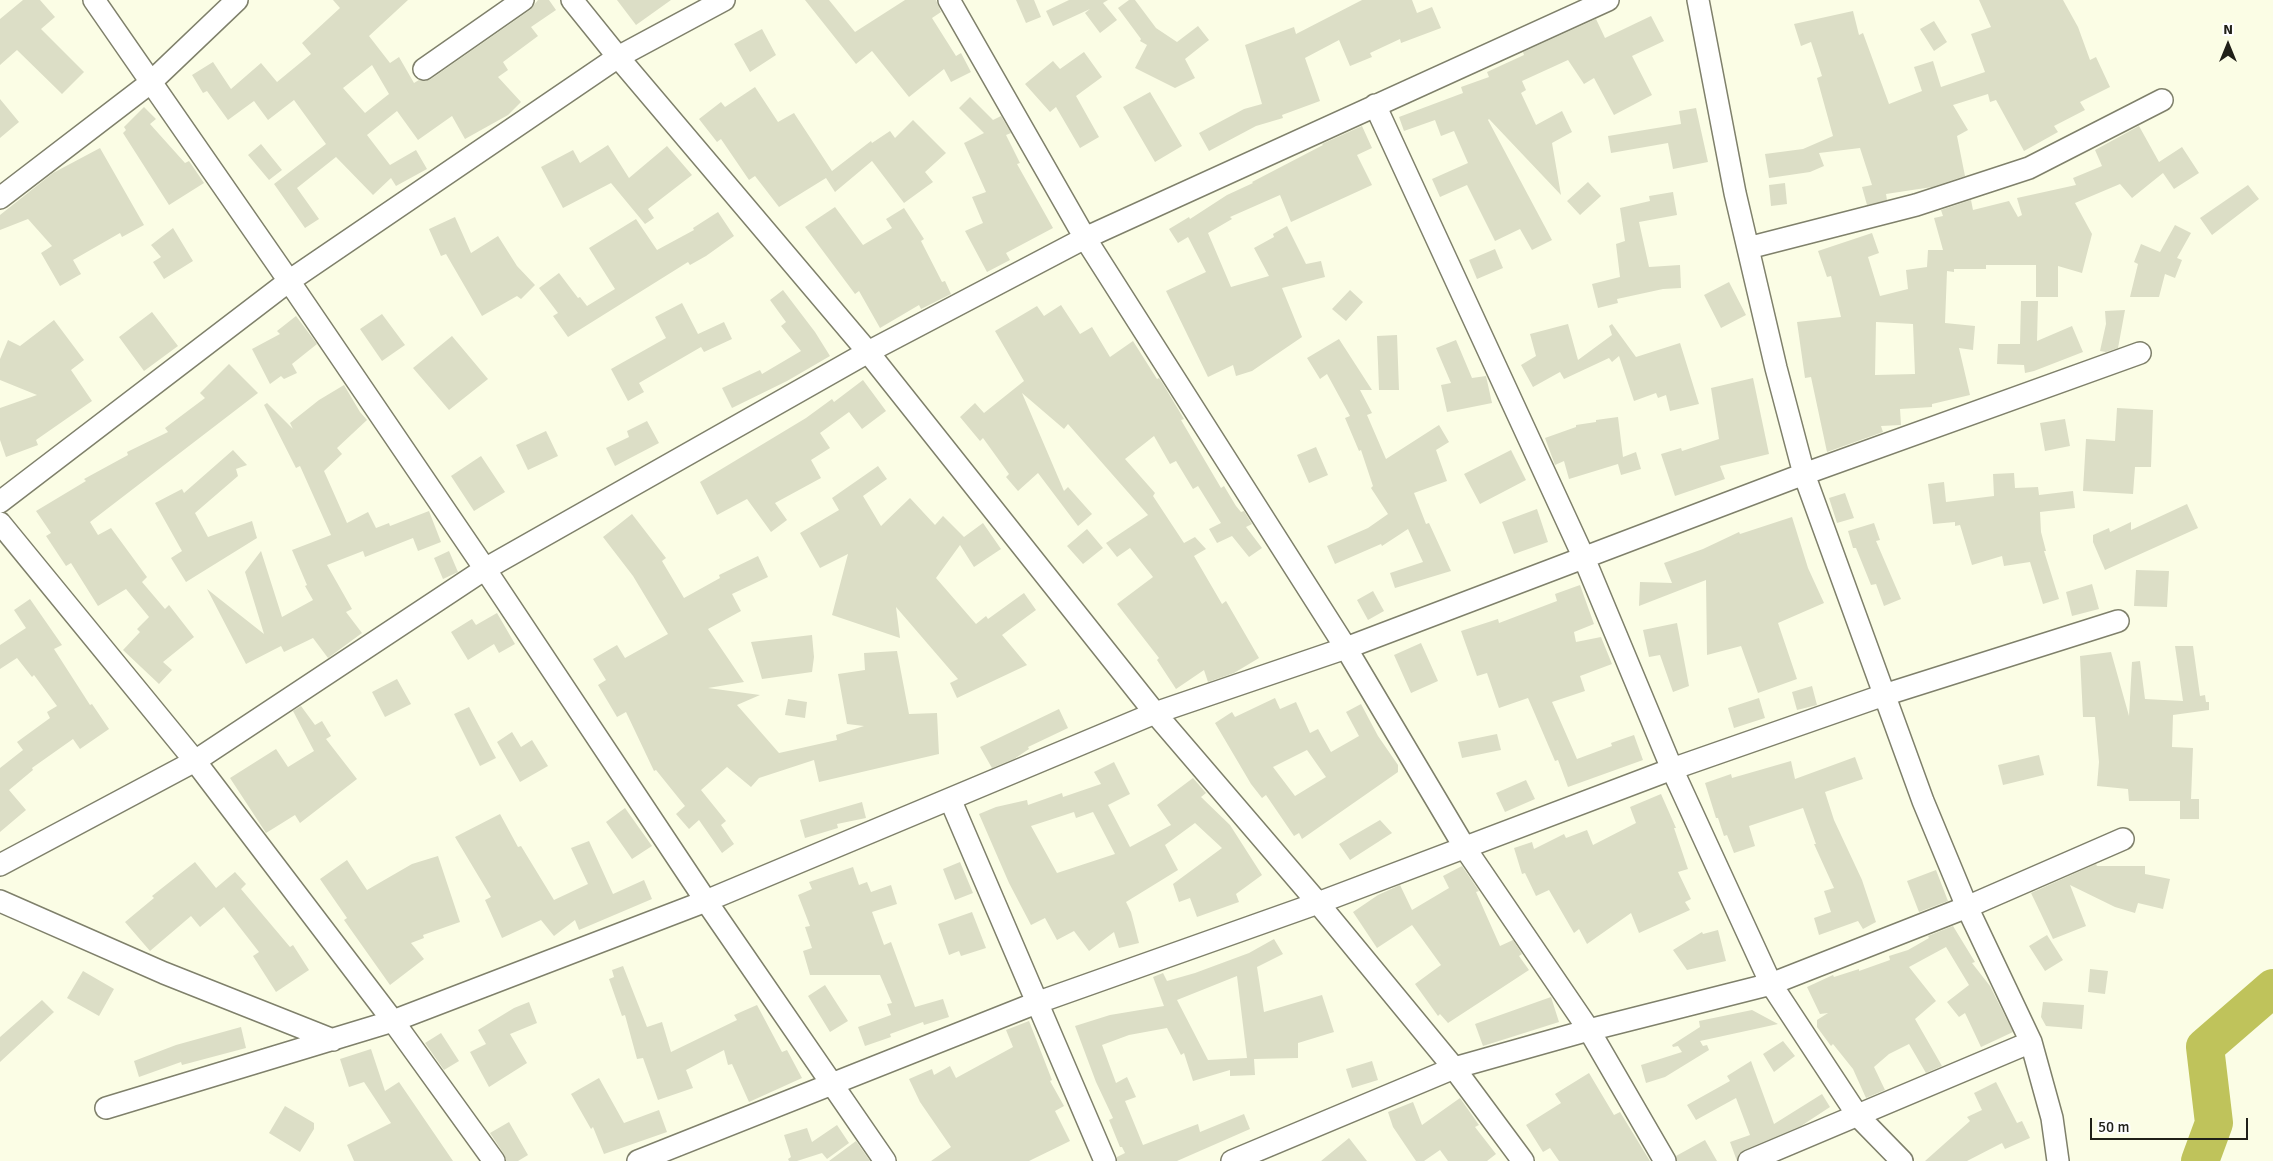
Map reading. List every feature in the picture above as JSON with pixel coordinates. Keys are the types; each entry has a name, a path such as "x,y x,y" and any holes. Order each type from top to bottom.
{"street":[{"path":"94,0 289,281 706,901 885,1161"},
{"path":"0,198 150,83 237,0"},
{"path":"424,68 523,0"},
{"path":"572,0 868,352 1155,713 1318,903 1454,1068 1523,1161"},
{"path":"0,502 289,281 618,57 724,0"},
{"path":"949,0 1085,238 1346,648 1465,848 1590,1030 1665,1161"},
{"path":"0,865 195,761 485,570 868,352 1085,238 1608,0"},
{"path":"1698,0 1735,193 1804,474 1923,801 1967,907 2031,1042 2052,1118 2058,1161"},
{"path":"1748,248 1916,205 2029,168 2162,100"},
{"path":"1374,105 1584,558 1672,769 1771,984 1858,1116 1902,1161"},
{"path":"106,1108 393,1022 706,901 1155,713 1346,648 1804,474 2140,353"},
{"path":"0,523 195,761 393,1022 494,1161"},
{"path":"638,1161 1036,1003 1318,903 1672,769 1884,695 2118,621"},
{"path":"950,799 1105,1161"},
{"path":"1232,1161 1454,1068 1590,1030 1771,984 1967,907 2123,839"},
{"path":"0,901 164,974 333,1040"},
{"path":"1749,1161 2031,1042"}],"building":[{"path":"23,0 40,0 55,17 41,29 84,72 62,94 17,50 0,65 0,19"},
{"path":"333,0 408,0 369,36 390,63 399,57 414,83 419,80 431,79 530,10 538,0 549,0 556,10 531,27 538,36 503,62 508,70 498,77 521,102 508,115 465,139 452,116 418,140 397,111 367,135 390,165 416,150 427,169 396,186 391,178 373,195 336,157 297,188 319,219 305,228 274,184 326,144 294,100 268,120 254,101 228,120 207,91 203,93 192,75 213,62 231,89 261,63 277,82 311,54 302,43 340,8","holes":["372,65 389,94 365,113 343,88"]},
{"path":"617,0 671,0 636,25"},
{"path":"805,0 829,0 855,32 905,0 936,0 941,12 932,18 956,56 961,53 971,72 951,82 944,69 909,97 872,51 856,64"},
{"path":"1016,0 1034,0 1041,17 1026,23"},
{"path":"1069,0 1108,0 1103,3 1117,20 1100,33 1085,13 1090,9 1053,26 1046,11"},
{"path":"1129,0 1135,0 1156,28 1177,42 1198,26 1209,40 1185,59 1195,78 1175,88 1135,68 1147,45 1140,41 1141,39 1118,8"},
{"path":"1362,0 1412,0 1417,13 1432,7 1441,28 1401,43 1400,39 1370,53 1372,57 1350,66 1339,40 1305,58 1320,101 1282,115 1283,118 1256,126 1209,151 1199,133 1244,109 1262,104 1245,45 1294,27 1296,34"},
{"path":"1979,0 2063,0 2078,27 2090,60 2096,57 2110,87 2080,102 2085,110 2054,126 2058,132 2024,151 1996,100 1990,102 1988,94 1953,105 1968,130 1957,136 1965,176 1932,187 1886,194 1887,200 1867,205 1862,187 1872,185 1860,148 1819,153 1824,166 1810,172 1769,178 1765,154 1803,149 1833,136 1817,78 1822,76 1811,42 1801,46 1794,24 1853,11 1859,35 1863,33 1889,104 1922,91 1914,67 1933,61 1941,87 1985,72 1971,34 1991,27"},
{"path":"1651,16 1664,41 1632,56 1652,95 1614,115 1594,78 1584,84 1568,60 1522,81 1526,90 1521,93 1536,125 1562,111 1572,132 1552,143 1561,195 1488,120 1552,240 1532,250 1520,229 1495,241 1467,185 1440,197 1432,179 1468,163 1454,131 1441,136 1435,120 1404,131 1399,117 1463,93 1461,87 1489,77 1487,72 1524,55 1523,52 1596,19 1605,38"},
{"path":"1934,21 1947,42 1934,51 1920,29"},
{"path":"762,29 776,55 750,72 734,44"},
{"path":"1084,52 1102,77 1076,96 1099,137 1080,148 1056,107 1050,112 1025,84 1053,61 1060,69"},
{"path":"755,87 778,122 794,113 832,171 871,141 872,143 890,131 895,138 913,120 946,153 925,172 933,182 904,203 872,161 835,192 826,178 779,207 755,176 749,180 721,139 717,142 699,119 721,102 725,107"},
{"path":"1150,92 1182,146 1155,162 1123,107"},
{"path":"970,97 993,120 1001,116 1011,133 1006,135 1020,163 1017,164 1053,228 1006,253 1010,260 987,272 965,231 983,223 972,197 986,192 964,143 984,133 959,108"},
{"path":"0,99 19,122 0,138"},
{"path":"144,107 156,119 150,124 185,163 189,161 204,183 169,205 123,133 126,130 124,127"},
{"path":"1696,108 1708,162 1673,169 1668,143 1611,153 1608,136 1681,124 1679,111"},
{"path":"1362,126 1372,148 1357,155 1372,185 1291,222 1280,195 1230,217 1232,219 1208,233 1231,287 1269,276 1254,248 1274,237 1273,234 1287,226 1306,264 1321,261 1325,277 1282,288 1302,337 1252,371 1236,376 1233,365 1208,377 1166,291 1206,272 1188,237 1178,243 1169,229 1189,217 1190,219 1227,195 1253,183 1322,144"},
{"path":"2139,126 2159,162 2182,147 2199,173 2174,189 2163,173 2132,198 2120,184 2075,203 2092,234 2082,273 2058,266 2058,297 2036,297 2036,265 1986,265 1986,269 1954,269 1954,272 1947,271 1945,323 1975,326 1973,350 1959,348 1970,395 1932,404 1932,407 1900,409 1901,425 1881,426 1883,432 1827,452 1811,377 1805,378 1797,322 1841,317 1831,276 1827,277 1818,251 1872,233 1879,253 1868,257 1880,296 1908,289 1906,270 1927,267 1928,250 1943,250 1934,218 1943,216 1941,210 1971,200 1973,210 2009,201 2018,217 2022,215 2017,198 2076,185 2073,178 2102,166 2095,150","holes":["1876,322 1913,324 1915,374 1875,375"]},
{"path":"261,144 282,170 269,180 248,155"},
{"path":"608,145 629,178 667,146 692,175 648,209 654,218 645,224 611,183 563,208 541,167 573,150 580,163"},
{"path":"100,148 144,225 122,237 120,233 73,260 81,274 60,286 41,253 52,246 28,219 0,230 0,215 53,173"},
{"path":"1588,182 1601,196 1580,215 1567,201"},
{"path":"1785,183 1787,204 1771,206 1769,185"},
{"path":"2248,185 2259,199 2212,235 2200,218"},
{"path":"1673,192 1677,215 1639,222 1649,267 1680,265 1681,288 1663,289 1617,299 1618,303 1598,308 1592,284 1620,277 1616,244 1625,241 1620,208 1650,201 1649,196"},
{"path":"835,207 863,245 892,228 886,219 904,208 924,239 921,241 942,282 945,281 951,294 921,309 919,305 880,328 859,291 855,294 805,227"},
{"path":"718,212 734,236 706,256 690,265 688,262 568,337 553,316 558,313 539,288 559,273 578,298 580,297 587,306 615,289 589,248 636,219 657,250 694,230 693,228"},
{"path":"455,217 471,253 498,236 517,266 535,285 521,299 517,296 482,316 446,254 441,256 429,229"},
{"path":"2175,225 2191,233 2177,258 2182,260 2175,278 2165,274 2159,297 2130,297 2138,264 2134,262 2141,244 2160,252"},
{"path":"173,228 193,261 164,279 153,262 161,257 151,245"},
{"path":"1495,249 1503,268 1477,279 1469,260"},
{"path":"1729,282 1746,315 1721,328 1704,295"},
{"path":"783,290 815,332 830,356 787,381 732,408 722,388 760,370 762,374 801,351 781,326 786,322 770,300"},
{"path":"1350,290 1363,302 1346,321 1332,309"},
{"path":"2021,301 2038,301 2037,341 2072,326 2083,352 2025,373 2024,365 1997,364 1998,344 2020,344"},
{"path":"682,303 698,334 724,322 732,339 704,352 701,347 639,383 644,392 628,401 611,369 666,338 655,317"},
{"path":"1061,305 1080,334 1092,327 1110,357 1133,341 1157,379 1159,378 1163,384 1184,419 1181,420 1221,488 1224,486 1236,506 1241,512 1244,511 1252,524 1246,527 1262,548 1249,557 1232,536 1217,543 1209,529 1221,523 1198,486 1193,489 1176,461 1170,464 1154,436 1125,459 1155,493 1153,496 1184,543 1195,537 1206,549 1194,556 1222,604 1226,601 1259,658 1234,673 1208,682 1204,670 1176,689 1157,660 1159,658 1117,604 1153,577 1130,548 1117,557 1106,543 1148,515 1068,424 1064,429 1022,393 1064,491 1068,487 1092,514 1078,526 1038,473 1018,491 1006,477 1009,474 983,438 980,441 960,417 975,403 984,413 1024,381 995,331 1037,306 1044,316"},
{"path":"2125,310 2118,348 2106,352 2100,351 2106,324 2105,311"},
{"path":"152,312 178,346 144,371 119,337"},
{"path":"382,314 405,345 382,361 360,329"},
{"path":"296,316 317,344 292,364 297,373 284,379 281,376 270,384 252,349 280,334 277,331"},
{"path":"54,320 84,360 71,370 92,401 36,440 38,445 6,457 0,440 0,408 37,395 0,380 0,359 8,340 20,346"},
{"path":"1568,324 1578,360 1612,335 1609,326 1612,324 1636,357 1680,343 1699,404 1670,411 1666,395 1658,398 1656,393 1634,401 1619,356 1612,362 1609,358 1564,379 1560,372 1533,387 1521,365 1536,356 1530,334"},
{"path":"1397,335 1399,390 1379,390 1377,336"},
{"path":"452,336 488,379 449,410 413,368"},
{"path":"1339,339 1372,390 1360,390 1372,413 1367,415 1386,459 1439,425 1449,442 1436,450 1447,481 1414,493 1426,524 1429,523 1451,571 1395,588 1390,573 1423,562 1408,529 1382,546 1381,544 1335,564 1327,546 1368,528 1388,514 1371,488 1373,486 1361,450 1359,451 1345,418 1350,416 1327,374 1320,379 1307,358"},
{"path":"1456,340 1472,378 1486,376 1492,403 1447,412 1441,385 1451,383 1436,348"},
{"path":"229,364 258,393 90,522 98,535 111,528 147,577 142,582 165,609 169,605 194,637 163,662 172,670 159,684 123,650 140,632 137,629 149,617 126,589 98,606 71,563 66,566 46,536 51,533 36,511 86,481 84,479 128,455 127,452 168,432 165,428 205,398 200,393"},
{"path":"1753,378 1769,454 1720,466 1725,479 1675,496 1661,454 1681,448 1682,451 1719,439 1711,388"},
{"path":"863,380 886,411 862,429 849,412 820,433 830,448 811,460 821,478 775,503 787,520 771,532 747,499 717,515 700,482 806,418 832,399 834,402"},
{"path":"344,385 367,420 337,448 342,454 324,471 347,523 368,512 376,528 389,523 390,526 429,511 441,542 418,551 413,538 365,557 363,551 327,565 352,609 346,612 362,633 328,658 313,638 284,652 281,646 246,664 207,589 264,634 245,572 261,551 282,617 313,600 305,586 307,585 292,550 331,535 300,466 296,468 264,405 267,403 293,429 290,423 319,400"},
{"path":"2117,408 2153,410 2151,467 2135,467 2133,494 2083,491 2086,439 2115,441"},
{"path":"1618,417 1623,457 1636,452 1641,469 1621,475 1618,464 1569,479 1564,461 1555,465 1545,438 1576,427 1576,425"},
{"path":"2065,419 2070,446 2045,451 2040,423"},
{"path":"647,421 659,443 615,466 606,448 629,437 627,431"},
{"path":"546,431 558,456 528,470 516,445"},
{"path":"1316,447 1328,475 1309,483 1297,455"},
{"path":"233,450 247,465 236,469 238,476 195,513 208,537 252,521 257,538 186,582 171,558 182,551 155,503 182,489 184,493"},
{"path":"1511,450 1526,480 1480,504 1464,474"},
{"path":"481,456 505,492 474,511 451,476"},
{"path":"878,466 887,479 863,496 881,526 910,498 935,525 943,516 964,537 983,523 1001,549 974,567 960,545 936,578 976,624 986,616 988,619 1024,593 1036,610 1002,635 1027,665 957,698 950,683 958,679 896,607 900,638 832,615 848,554 820,568 800,533 839,510 832,498"},
{"path":"2014,473 2015,488 2038,487 2039,495 2073,491 2075,508 2040,512 2041,532 2046,551 2044,551 2059,599 2043,604 2030,562 2004,566 2002,556 1972,565 1960,525 1955,526 1955,522 1933,524 1928,484 1944,482 1946,502 1994,496 1993,474"},
{"path":"1845,493 1854,518 1837,523 1829,498"},
{"path":"2187,504 2198,528 2105,570 2093,542 2093,535 2109,528 2110,532 2131,522 2131,530"},
{"path":"1537,509 1548,542 1514,554 1502,522"},
{"path":"632,514 666,558 662,561 684,598 720,578 719,575 758,556 768,577 732,594 741,611 708,629 744,682 708,688 760,695 737,705 779,753 837,740 836,735 864,726 847,724 838,674 865,670 864,653 897,651 909,714 937,713 939,754 819,782 814,760 759,778 751,787 727,767 701,790 726,821 721,825 734,844 722,853 699,820 689,829 676,814 685,806 656,770 654,771 626,712 617,717 598,685 606,680 593,659 617,645 625,658 668,634 633,576 603,537"},
{"path":"1792,517 1808,568 1824,603 1778,623 1797,679 1758,693 1741,646 1707,655 1706,580 1639,606 1640,582 1672,583 1664,563 1703,549 1739,532 1740,534"},
{"path":"1874,523 1880,540 1876,541 1901,599 1884,606 1876,584 1871,585 1856,548 1853,548 1848,531"},
{"path":"1087,529 1103,548 1083,564 1067,546"},
{"path":"449,551 458,572 443,579 434,558"},
{"path":"2136,570 2169,571 2167,607 2134,606"},
{"path":"2092,584 2099,609 2072,616 2066,592"},
{"path":"1580,585 1594,624 1574,632 1576,642 1601,637 1612,664 1580,676 1585,691 1552,702 1577,759 1612,746 1611,743 1634,735 1643,760 1568,787 1558,760 1555,761 1528,698 1499,708 1487,673 1477,676 1461,631 1498,619 1499,623 1557,601 1555,594"},
{"path":"1373,591 1384,611 1368,620 1357,600"},
{"path":"30,599 62,645 54,649 90,705 92,704 109,729 80,749 73,739 32,768 33,770 9,790 26,810 0,832 0,768 23,750 17,742 50,718 47,712 57,706 34,675 32,677 17,658 0,669 0,645 26,628 14,610"},
{"path":"497,613 515,644 499,653 494,644 468,660 451,632 472,619 476,625"},
{"path":"1677,623 1689,686 1673,692 1660,655 1649,657 1643,630"},
{"path":"812,635 814,657 812,672 762,679 751,642"},
{"path":"1421,643 1438,681 1411,693 1394,655"},
{"path":"2175,646 2193,646 2200,696 2205,695 2206,702 2209,702 2209,710 2173,715 2172,747 2193,748 2191,799 2199,799 2199,819 2180,819 2180,801 2129,801 2128,789 2097,786 2099,762 2095,717 2083,717 2080,656 2111,652 2129,716 2132,662 2140,661 2145,699 2183,701"},
{"path":"397,679 411,704 385,717 372,692"},
{"path":"1812,686 1817,705 1797,710 1792,692"},
{"path":"1275,698 1280,709 1296,702 1310,733 1318,729 1331,752 1359,736 1346,712 1361,704 1378,736 1398,765 1398,772 1302,839 1299,833 1294,836 1266,795 1262,798 1251,784 1215,723 1232,712 1235,717","holes":["1307,750 1326,777 1295,796 1273,767"]},
{"path":"1759,698 1765,718 1734,728 1728,708"},
{"path":"788,699 807,702 805,718 785,715"},
{"path":"301,706 315,725 322,721 331,736 326,739 357,779 300,823 295,815 266,833 230,778 276,749 288,767 314,751 293,711"},
{"path":"469,707 496,758 480,766 454,714"},
{"path":"1059,709 1068,728 1028,747 1029,749 1014,759 992,768 980,747"},
{"path":"512,732 521,747 532,740 548,766 520,782 497,742"},
{"path":"1497,734 1501,750 1462,758 1458,742"},
{"path":"2039,755 2044,775 2003,785 1998,765"},
{"path":"1855,757 1863,779 1825,792 1834,820 1862,880 1876,922 1863,929 1858,921 1819,935 1814,918 1831,912 1824,891 1834,888 1814,844 1816,844 1803,808 1749,826 1755,846 1734,853 1727,835 1724,836 1718,818 1716,818 1705,783 1731,774 1732,778 1791,761 1795,779"},
{"path":"1114,762 1130,794 1108,805 1130,847 1171,825 1157,805 1193,778 1206,793 1201,797 1230,825 1262,875 1236,894 1239,902 1197,917 1190,898 1179,902 1173,884 1222,848 1195,823 1165,845 1178,870 1126,902 1131,912 1139,943 1119,948 1114,932 1089,951 1074,931 1057,940 1045,918 1031,925 1009,883 979,814 996,807 1027,800 1028,805 1062,793 1063,797 1101,784 1094,772","holes":["1074,812 1076,818 1093,812 1115,854 1057,873 1031,826"]},
{"path":"1526,780 1535,799 1505,812 1496,793"},
{"path":"1661,794 1676,828 1674,828 1688,869 1678,872 1691,899 1685,902 1690,910 1639,933 1631,913 1587,944 1579,929 1574,933 1549,890 1536,896 1525,873 1522,874 1514,848 1532,842 1534,849 1564,834 1566,838 1587,830 1593,845 1636,823 1630,807"},
{"path":"862,802 866,818 837,824 838,828 805,838 800,820"},
{"path":"625,808 652,846 632,859 606,822"},
{"path":"500,814 518,847 521,846 554,900 588,884 571,848 589,841 613,894 644,880 652,899 579,930 575,920 554,936 541,920 502,938 485,900 491,897 455,837"},
{"path":"1380,820 1392,833 1350,860 1339,844"},
{"path":"438,856 460,922 423,935 424,938 411,943 424,959 390,985 344,920 347,918 320,879 347,860 367,890 412,864"},
{"path":"195,862 216,888 235,872 246,884 241,889 290,947 293,945 309,970 276,992 253,956 259,952 224,907 200,927 191,916 150,951 125,922 154,898 152,896"},
{"path":"960,862 973,893 955,900 943,869"},
{"path":"2096,864 2097,866 2145,866 2145,874 2170,879 2163,909 2138,903 2135,913 2115,907 2070,885 2086,926 2053,939 2031,893"},
{"path":"1462,866 1479,891 1476,892 1500,946 1513,940 1522,954 1519,956 1529,970 1448,1023 1440,1014 1438,1016 1415,984 1441,965 1412,925 1377,948 1353,912 1378,895 1400,885 1412,910 1449,888 1443,876"},
{"path":"853,867 859,885 867,882 871,892 891,885 897,904 872,912 884,945 891,942 915,1007 943,999 949,1017 924,1025 923,1022 890,1034 891,1037 865,1046 858,1027 891,1015 887,1004 892,1003 880,975 810,975 803,951 812,948 805,927 810,926 798,895 812,889 809,882"},
{"path":"1936,870 1948,901 1919,912 1907,881"},
{"path":"972,912 986,948 961,956 959,951 949,955 938,924"},
{"path":"1953,926 1975,962 1972,963 1990,986 2013,1032 1981,1047 1965,1013 1959,1017 1947,1002 1969,985 1946,947 1909,967 1936,1001 1915,1019 1942,1066 1926,1073 1909,1044 1889,1054 1874,1067 1885,1090 1866,1098 1853,1069 1833,1044 1831,1046 1817,1027 1817,1020 1828,1013 1820,1014 1807,987 1833,975 1834,977 1859,969 1859,971 1890,960 1889,956 1908,950 1929,938 1928,936"},
{"path":"1718,930 1726,961 1687,970 1673,950 1702,932 1703,934"},
{"path":"2047,935 2063,960 2045,971 2029,946"},
{"path":"1274,939 1283,954 1257,967 1264,1012 1322,995 1334,1032 1298,1043 1298,1058 1254,1059 1255,1075 1230,1076 1230,1070 1193,1081 1184,1053 1181,1055 1167,1028 1129,1035 1102,1045 1116,1083 1127,1077 1136,1097 1125,1101 1143,1145 1198,1124 1200,1132 1244,1114 1250,1129 1177,1161 1117,1161 1117,1157 1125,1153 1122,1147 1120,1147 1109,1120 1113,1118 1096,1082 1075,1026 1110,1015 1164,1006 1153,977 1163,973 1167,981 1249,953","holes":["1237,976 1247,1058 1208,1060 1177,1000"]},
{"path":"623,966 647,1027 662,1022 671,1052 737,1020 734,1015 757,1005 782,1052 787,1050 802,1078 749,1102 732,1064 728,1065 724,1050 686,1070 693,1088 658,1100 643,1058 637,1059 625,1015 622,1016 609,979 614,977 612,970"},
{"path":"2090,969 2108,971 2105,994 2088,992"},
{"path":"83,971 114,989 99,1016 67,998"},
{"path":"825,985 848,1021 830,1032 808,996"},
{"path":"1551,997 1559,1022 1483,1046 1475,1024"},
{"path":"42,1000 54,1012 0,1062 0,1037"},
{"path":"529,1002 537,1023 510,1034 527,1063 489,1087 470,1052 486,1044 478,1030 514,1008"},
{"path":"2043,1002 2084,1005 2082,1029 2046,1026 2041,1017"},
{"path":"1752,1010 1778,1024 1700,1041 1703,1046 1707,1045 1709,1050 1665,1077 1646,1083 1641,1065 1682,1052 1678,1046 1673,1047 1672,1045 1700,1027 1699,1021"},
{"path":"1029,1021 1052,1080 1050,1081 1064,1106 1055,1111 1070,1141 1029,1161 931,1161 951,1147 920,1102 909,1079 932,1069 934,1075 950,1066 956,1078 1013,1047 1006,1030"},
{"path":"241,1027 246,1048 182,1065 181,1062 139,1077 134,1061 176,1045"},
{"path":"441,1033 459,1061 444,1070 425,1043"},
{"path":"1783,1041 1795,1056 1774,1072 1763,1054"},
{"path":"371,1049 385,1091 399,1082 453,1161 354,1161 347,1145 391,1123 364,1082 349,1087 340,1059"},
{"path":"1372,1061 1378,1080 1352,1088 1346,1069"},
{"path":"1751,1061 1774,1124 1822,1094 1830,1107 1801,1126 1744,1150 1739,1154 1737,1161 1730,1142 1750,1135 1736,1098 1696,1120 1687,1105 1730,1081 1727,1076"},
{"path":"1589,1073 1614,1115 1620,1112 1650,1161 1559,1161 1550,1148 1543,1152 1526,1125 1561,1103 1555,1094"},
{"path":"599,1078 624,1123 659,1110 667,1132 604,1154 593,1127 591,1129 571,1094"},
{"path":"1996,1082 2017,1123 2022,1121 2030,1138 2005,1149 2002,1143 1967,1161 1925,1161 1970,1121 1967,1117 1982,1110 1974,1093"},
{"path":"1460,1098 1479,1125 1475,1127 1496,1154 1487,1161 1448,1161 1440,1150 1424,1161 1416,1161 1393,1127 1388,1112 1413,1102 1422,1125"},
{"path":"285,1106 314,1123 314,1129 300,1152 269,1133"},
{"path":"509,1122 528,1155 518,1161 506,1161 504,1154 490,1133"},
{"path":"837,1125 849,1143 827,1159 822,1153 797,1161 789,1161 788,1159 791,1157 784,1135 807,1128 812,1142"},
{"path":"1349,1138 1367,1161 1321,1161"},
{"path":"1705,1140 1717,1161 1677,1161 1676,1156"},
{"path":"856,1141 870,1161 829,1161"}],"waterway":[{"path":"2200,1161 2214,1123 2205,1047 2273,988"}]}
